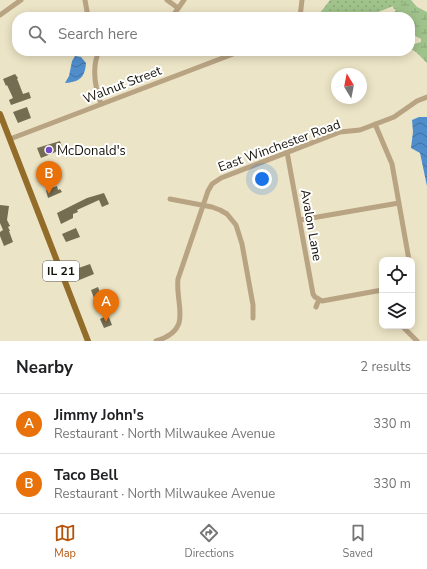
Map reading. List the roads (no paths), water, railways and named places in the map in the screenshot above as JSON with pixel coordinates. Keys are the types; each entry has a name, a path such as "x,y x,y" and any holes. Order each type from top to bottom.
{"main road":[{"name":"IL 21","path":"0,114 88,341"}],"street":[{"path":"0,15 21,0"},
{"path":"85,0 87,12"},
{"path":"167,0 178,8"},
{"path":"175,12 184,0"},
{"path":"301,12 302,0"},
{"path":"97,56 95,64 96,85 101,104"},
{"name":"Walnut Street","path":"10,138 228,56"},
{"name":"East Winchester Road","path":"156,341 168,337 173,333 180,321 181,314 177,286 178,279 208,191 216,181 340,132 360,130 394,117 417,101 427,97"},
{"path":"375,124 392,164 408,257"},
{"name":"Avalon Lane","path":"287,152 313,294 319,299"},
{"path":"170,199 220,210 227,214 236,225 242,244 253,305 253,318"},
{"path":"300,220 399,203"},
{"path":"316,307 319,299 322,301 379,291"},
{"path":"405,329 416,341"}],"water":[{"path":"75,56 81,57 86,63 83,76 74,82 65,83 69,76 72,61"},
{"path":"419,117 427,117 427,186 420,153 411,148 413,132 412,120"}],"place":[{"name":"McDonald's","path":"49,150"},
{"name":"Taco Bell","path":"49,194"},
{"name":"Jimmy John's","path":"106,322"}]}
